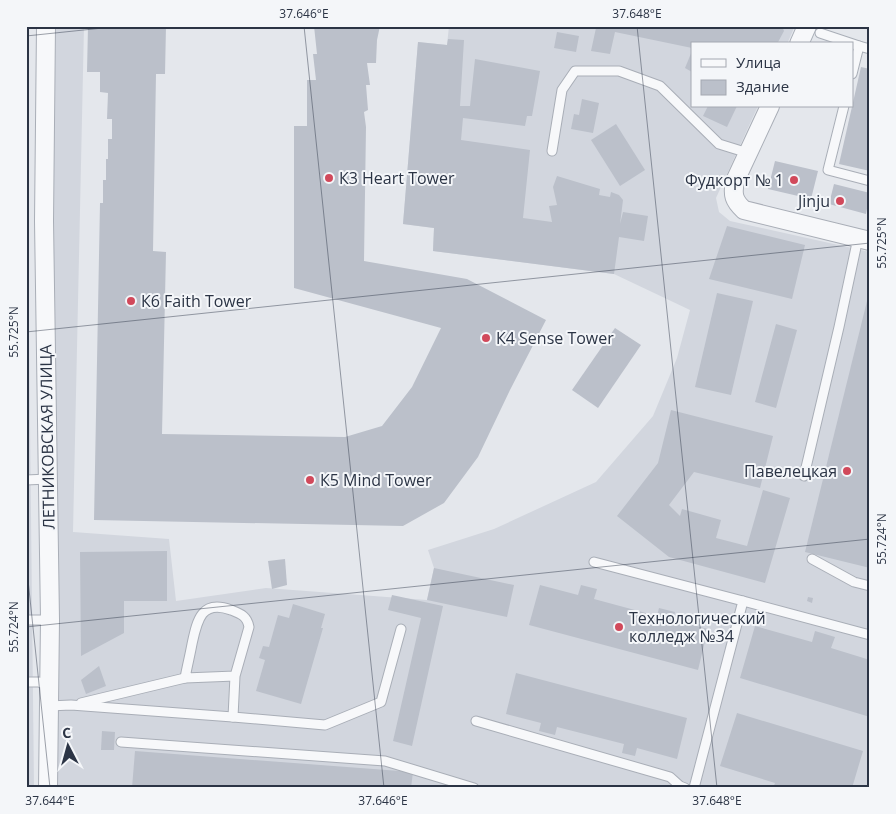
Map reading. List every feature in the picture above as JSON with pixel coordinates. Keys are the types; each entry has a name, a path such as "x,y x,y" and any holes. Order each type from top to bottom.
{"street":[{"name":"ЛЕТНИКОВСКАЯ УЛИЦА","path":"46,26 44,221 50,620 48,788"},
{"path":"801,42 814,29"},
{"path":"769,108 735,181 734,200 744,210 864,239"}],"lane":[{"path":"814,29 848,42"},
{"path":"854,44 870,49"},
{"path":"854,66 859,46"},
{"path":"552,151 562,90 575,71 619,71 660,86 719,144 748,153"},
{"path":"844,108 828,170 870,181"},
{"path":"804,476 839,327 864,239"},
{"path":"26,480 48,479"},
{"path":"812,558 854,582 870,586"},
{"path":"594,562 870,635"},
{"path":"694,788 743,601"},
{"path":"185,678 197,620 204,612 212,608 224,608 242,614 248,620 249,627 236,676 233,716"},
{"path":"26,620 50,620"},
{"path":"49,706 233,716 325,726 381,702 401,629"},
{"path":"72,706 185,678 236,676"},
{"path":"26,682 39,682 50,686"},
{"path":"476,721 670,777 685,788"},
{"path":"121,742 385,762 474,788"}],"shaded area":[{"path":"56,26 84,26 73,532 169,539 176,601 266,588 427,600 434,568 428,550 494,529 596,482 653,416 677,358 690,310 614,274 433,251 434,228 403,224 418,42 447,45 449,26 793,26 794,28 788,42 691,42 691,108 757,108 716,198 719,212 730,221 870,252 870,782 868,788 53,788 59,569 52,222"},
{"path":"27,151 34,788 26,788"}],"building":[{"path":"88,26 166,26 165,74 156,74 153,251 166,252 162,434 345,437 382,426 412,387 441,328 294,288 294,126 307,126 307,80 316,80 313,54 317,54 314,26 380,26 376,63 367,63 370,85 366,85 368,110 364,112 366,127 364,261 467,279 546,320 478,457 444,503 403,526 94,520 100,203 103,203 103,180 106,180 106,159 108,159 108,139 112,139 112,119 107,119 108,93 100,92 100,72 87,72"},
{"path":"592,26 782,26 784,31 778,42 691,42 691,48 615,32 610,54 591,51 596,28"},
{"path":"557,32 579,36 576,52 554,48"},
{"path":"448,39 464,40 460,106 470,106 475,59 540,71 532,116 527,116 525,126 463,118 461,140 530,150 523,218 552,222 549,206 557,205 553,187 557,176 600,189 599,195 610,197 611,192 619,195 623,200 620,224 623,212 648,216 644,241 619,237 614,274 433,251 434,228 403,224 418,42 447,45"},
{"path":"691,53 691,71 685,68"},
{"path":"861,67 870,69 870,171 839,164 852,108 854,108 854,98"},
{"path":"582,99 599,103 593,133 571,129 574,114 579,115"},
{"path":"707,108 736,108 727,127 703,116"},
{"path":"616,124 645,170 620,186 591,140"},
{"path":"775,161 818,171 811,199 768,189"},
{"path":"834,184 870,193 866,214 829,204"},
{"path":"727,226 805,245 792,299 709,279"},
{"path":"717,293 753,301 731,395 695,387"},
{"name":"Павелецкая","path":"870,293 870,568 805,552"},
{"path":"776,324 797,330 776,408 755,402"},
{"path":"615,328 641,345 598,408 572,390"},
{"path":"671,410 773,436 760,488 694,472 669,505 680,516 682,509 721,520 716,538 747,546 763,490 790,498 765,583 669,557 617,516 658,463"},
{"path":"167,551 167,601 124,601 124,633 81,656 80,552"},
{"path":"285,559 287,585 272,589 268,561"},
{"path":"434,568 514,585 507,617 427,600"},
{"name":"Технологический колледж №34","path":"540,585 578,595 581,585 597,589 594,599 657,616 659,608 675,612 673,620 708,629 698,670 529,625"},
{"path":"392,595 443,606 412,746 393,741 421,618 388,610"},
{"path":"808,597 813,598 812,603 807,601"},
{"path":"293,604 325,614 321,628 323,628 301,704 256,691 265,660 259,658 263,646 269,647 278,615 289,618"},
{"path":"755,626 812,642 815,631 835,637 831,648 870,660 870,717 740,678"},
{"path":"99,666 106,686 86,694 81,680"},
{"path":"516,673 687,718 677,759 637,748 635,756 622,753 624,744 557,727 555,735 539,731 541,723 506,714"},
{"path":"737,713 863,751 852,788 773,788 775,783 720,766"},
{"path":"102,731 115,732 114,750 101,750"},
{"path":"135,751 413,772 411,788 132,788"}],"place":[{"name":"К3 Heart Tower","path":"329,178"},
{"name":"Фудкорт № 1","path":"794,180"},
{"name":"Jinju","path":"840,201"},
{"name":"К6 Faith Tower","path":"131,301"},
{"name":"К4 Sense Tower","path":"486,338"},
{"name":"Павелецкая","path":"847,471"},
{"name":"К5 Mind Tower","path":"310,480"},
{"name":"Технологический колледж №34","path":"619,627"}]}
